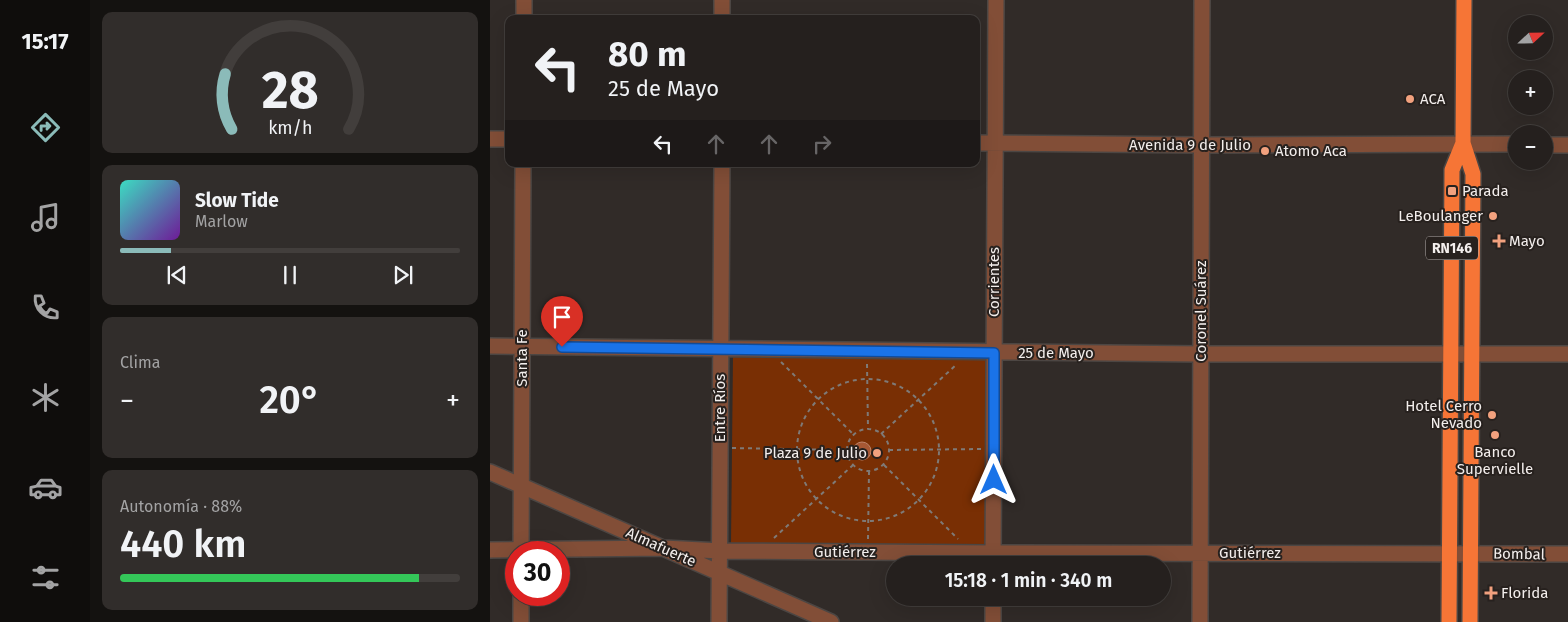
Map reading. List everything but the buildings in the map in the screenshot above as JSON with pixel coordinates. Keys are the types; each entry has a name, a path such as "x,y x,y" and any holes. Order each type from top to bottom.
{"highway":[{"name":"RN146","path":"1464,0 1464,143 1473,174 1470,622"},
{"name":"RN146","path":"1449,622 1452,170 1464,143"}],"street":[{"path":"524,0 524,15"},
{"path":"722,0 722,15"},
{"name":"Corrientes","path":"994,556 996,0"},
{"name":"Coronel Suárez","path":"1200,622 1202,0"},
{"path":"490,139 505,139"},
{"name":"Avenida 9 de Julio","path":"980,143 1201,145 1508,144"},
{"path":"1553,145 1568,146"},
{"name":"Santa Fe","path":"521,541 523,167"},
{"name":"Entre Ríos","path":"719,622 722,167"},
{"name":"25 de Mayo","path":"490,346 994,353 1568,354"},
{"name":"Almafuerte","path":"490,472 831,622"},
{"name":"Gutiérrez","path":"570,551 664,548 891,556"},
{"name":"Gutiérrez","path":"490,550 505,551"},
{"name":"Gutiérrez","path":"1097,556 1200,553 1471,553"},
{"name":"Bombal","path":"1471,553 1568,554"},
{"path":"521,606 521,622"},
{"path":"993,606 993,622"}],"path":[{"path":"776,357 854,435"},
{"path":"867,358 868,429"},
{"path":"881,434 962,359"},
{"path":"868,378 886,380 904,387 919,399 934,422 940,450 937,468 930,485 919,500 904,512 887,519 868,522 849,519 831,511 816,499 806,484 799,467 797,449 799,431 806,414 818,399 832,388 849,380 868,378"},
{"path":"868,429 881,434 886,438 889,450 884,465 869,471 858,468 853,464 847,450 854,435 868,429"},
{"path":"720,447 847,450"},
{"path":"889,450 986,449"},
{"path":"768,544 853,464"},
{"path":"884,465 959,540"},
{"path":"868,545 869,471"}],"shaded area":[{"path":"733,356 987,359 985,546 731,544"},
{"path":"858,442 866,442 871,447 869,458 858,460 853,455 853,447"}],"place":[{"name":"ACA","path":"1410,99"},
{"name":"Atomo Aca","path":"1265,151"},
{"name":"Parada","path":"1452,191"},
{"name":"LeBoulanger","path":"1493,216"},
{"name":"Mayo","path":"1499,241"},
{"name":"Hotel Cerro Nevado","path":"1492,415"},
{"name":"Banco Supervielle","path":"1495,435"},
{"name":"Plaza 9 de Julio","path":"877,453"},
{"name":"Florida","path":"1491,593"}],"route":[{"path":"562,347 994,353 994,480"}]}
